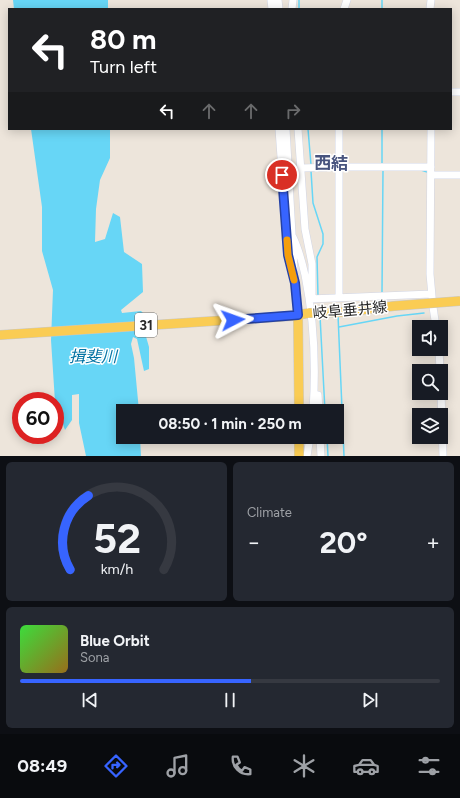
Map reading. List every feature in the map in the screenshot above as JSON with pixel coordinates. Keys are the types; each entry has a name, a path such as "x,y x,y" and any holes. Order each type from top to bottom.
{"main road":[{"name":"岐阜垂井線","path":"0,335 295,316 460,301"},
{"path":"295,316 299,404"},
{"path":"299,444 299,456"}],"street":[{"path":"280,130 288,255 295,283"},
{"path":"286,130 293,237 295,316"},
{"path":"298,130 305,229 312,264 312,296 310,299"},
{"path":"339,130 339,298"},
{"path":"431,130 431,294 435,320"},
{"path":"301,168 431,167"},
{"path":"431,175 460,175"},
{"path":"293,237 299,248 310,299 318,404"},
{"path":"310,299 431,294"},
{"path":"313,404 315,364"},
{"path":"441,400 443,456"},
{"path":"307,456 309,444"},
{"path":"320,444 321,456"}],"water":[{"path":"13,0 108,0 108,8 14,8"},
{"name":"揖斐川","path":"31,130 110,130 110,158 100,180 96,209 95,242 105,239 113,213 120,217 124,252 142,264 143,292 121,310 122,313 141,311 144,314 145,333 149,347 149,369 144,371 137,339 133,337 131,344 134,358 138,404 116,404 116,444 140,444 141,456 86,456 79,423 79,394 72,395 72,420 65,430 64,392 54,392 51,340 53,290 42,251 42,207"}],"waterway":[{"path":"299,0 299,8"},
{"path":"382,0 382,8"},
{"path":"308,130 311,165"},
{"path":"382,130 382,164"},
{"path":"382,293 383,170"},
{"path":"421,170 427,172"},
{"path":"311,171 313,203 323,234 323,244 317,257 318,296"},
{"path":"339,327 397,316 424,313"},
{"path":"338,315 344,456"},
{"path":"320,316 325,404"},
{"path":"327,444 328,456"}],"slow traffic":[{"path":"287,240 288,255 294,280"}],"district":[{"name":"西結","path":"331,163"}],"route":[{"path":"233,320 298,315 295,283 288,255 282,175"}]}
